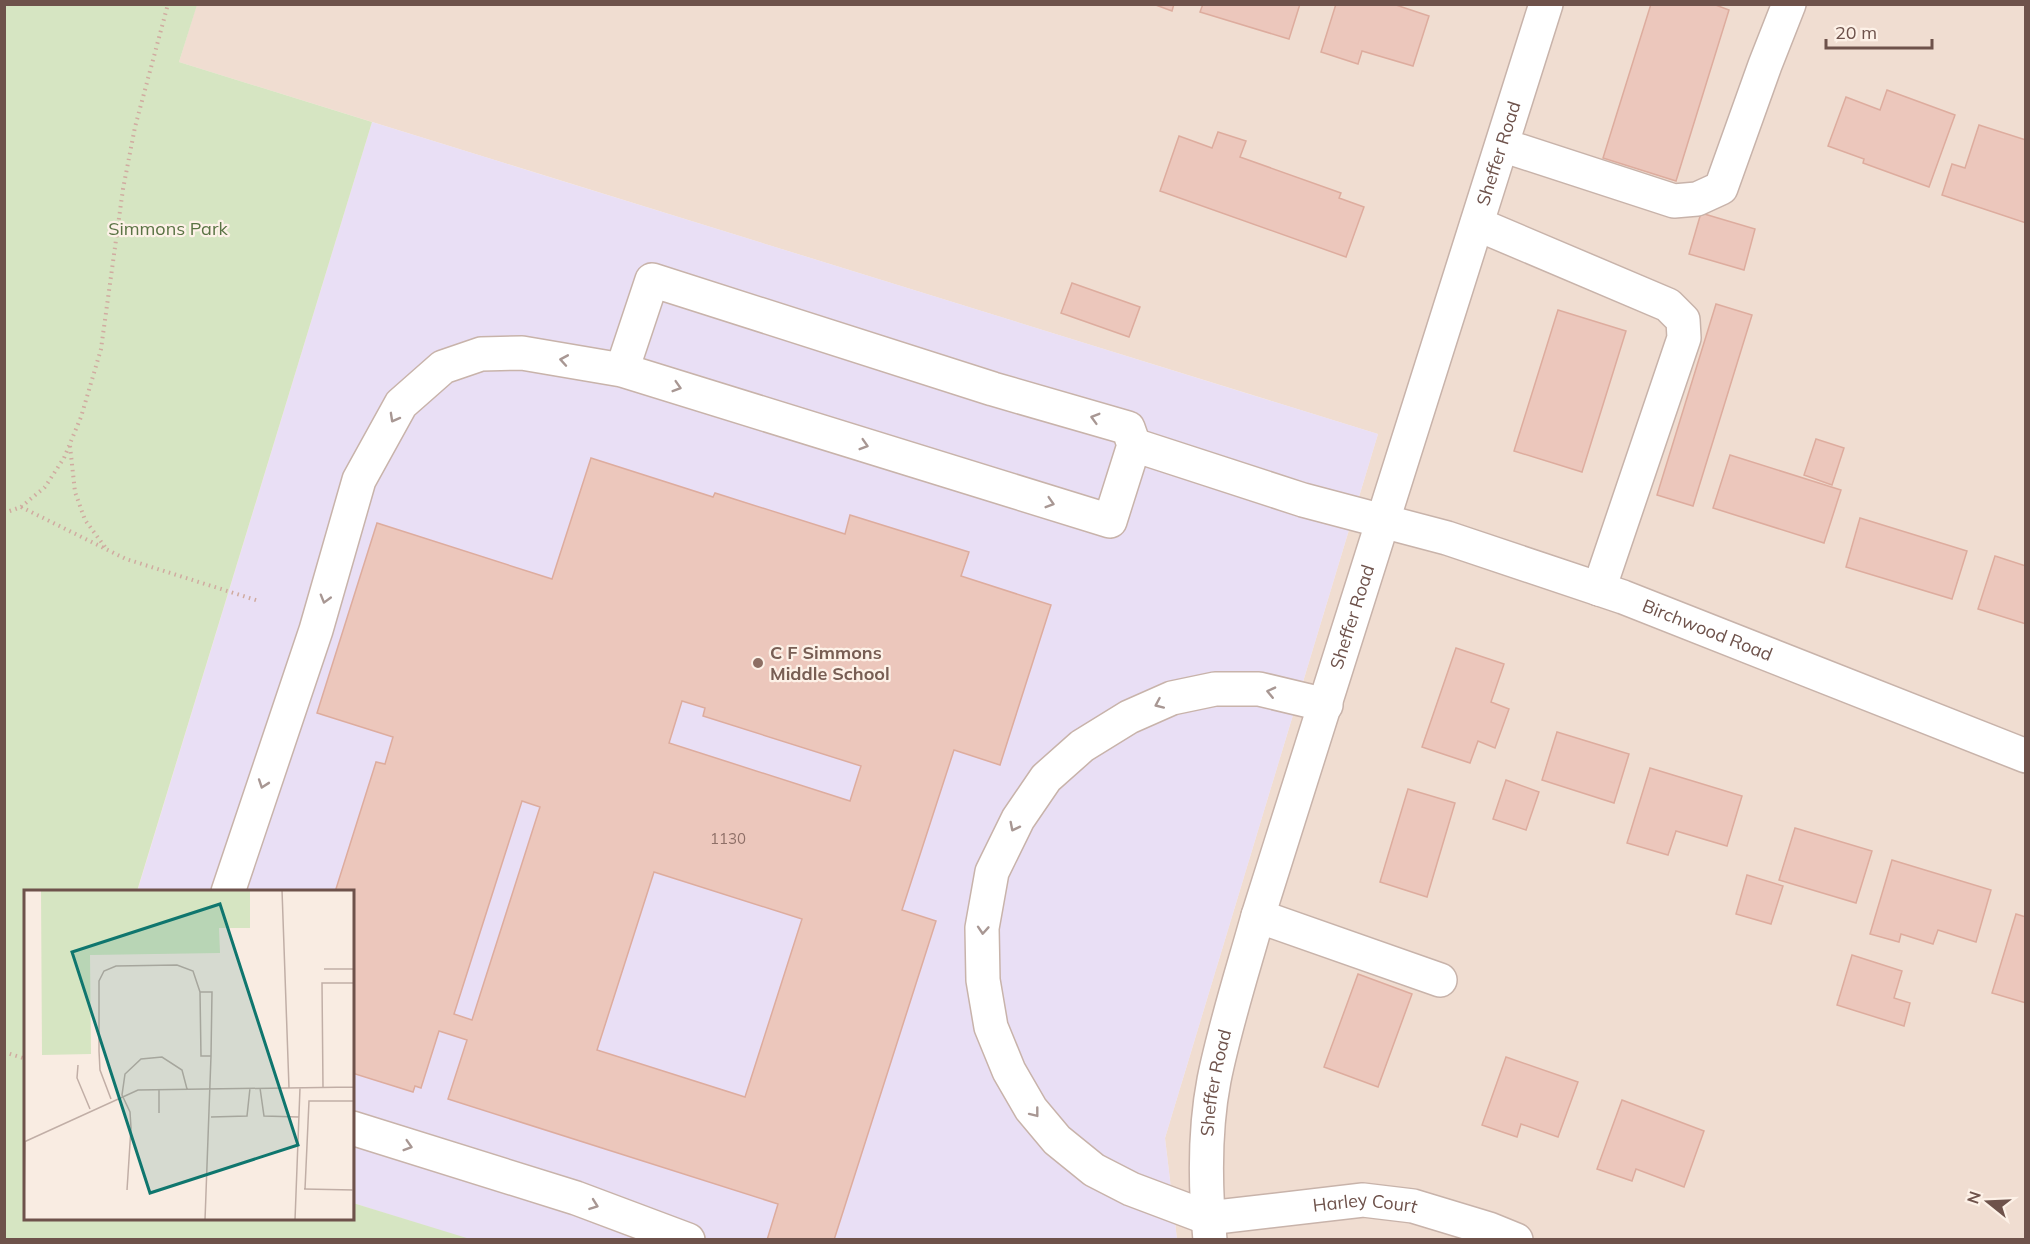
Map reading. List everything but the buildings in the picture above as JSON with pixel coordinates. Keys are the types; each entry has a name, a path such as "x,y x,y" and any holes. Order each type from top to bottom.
{"street":[{"name":"Sheffer Road","path":"1209,1229 1206,1167 1214,1081 1230,1016 1258,916 1546,4"},
{"path":"1502,145 1674,201 1697,199 1721,188 1789,4"},
{"path":"1477,224 1668,305 1683,320 1684,338 1599,589"},
{"path":"228,890 316,630 359,480 401,404 443,367 481,354 522,353 622,370 1110,521 1134,445 1128,428 993,389 652,280 622,370"},
{"name":"Birchwood Road","path":"1134,445 1303,500 1447,538 1599,589 2025,756"},
{"path":"1209,1229 1094,1170 1057,1140 1031,1109 1009,1071 991,1027 983,980 982,927 992,872 1018,819 1046,778 1082,746 1129,717 1172,698 1215,689 1258,689 1326,705"},
{"path":"1258,916 1440,980"},
{"path":"354,1129 576,1198 688,1239"},
{"name":"Harley Court","path":"1209,1229 1363,1200 1413,1206 1516,1239"}],"path":[{"path":"4,513 21,507 45,488 64,458 81,417 101,349 123,189 135,127 168,4"},
{"path":"70,445 75,492 85,520 106,548"},
{"path":"21,507 126,559 259,601"},
{"path":"4,1052 24,1058"}],"shaded area":[{"path":"197,4 2025,5 2025,1239 1177,1239 1165,1138 1378,434 179,62"},
{"name":"C F Simmons Middle School","path":"372,122 1378,434 1165,1138 1177,1239 470,1240 354,1203 354,890 138,890"}],"green space":[{"name":"Simmons Park","path":"5,4 197,5 179,62 372,122 137,890 24,890 24,1220 354,1220 354,1203 470,1239 5,1239"}],"place":[{"name":"C F Simmons Middle School","path":"758,663"}]}
